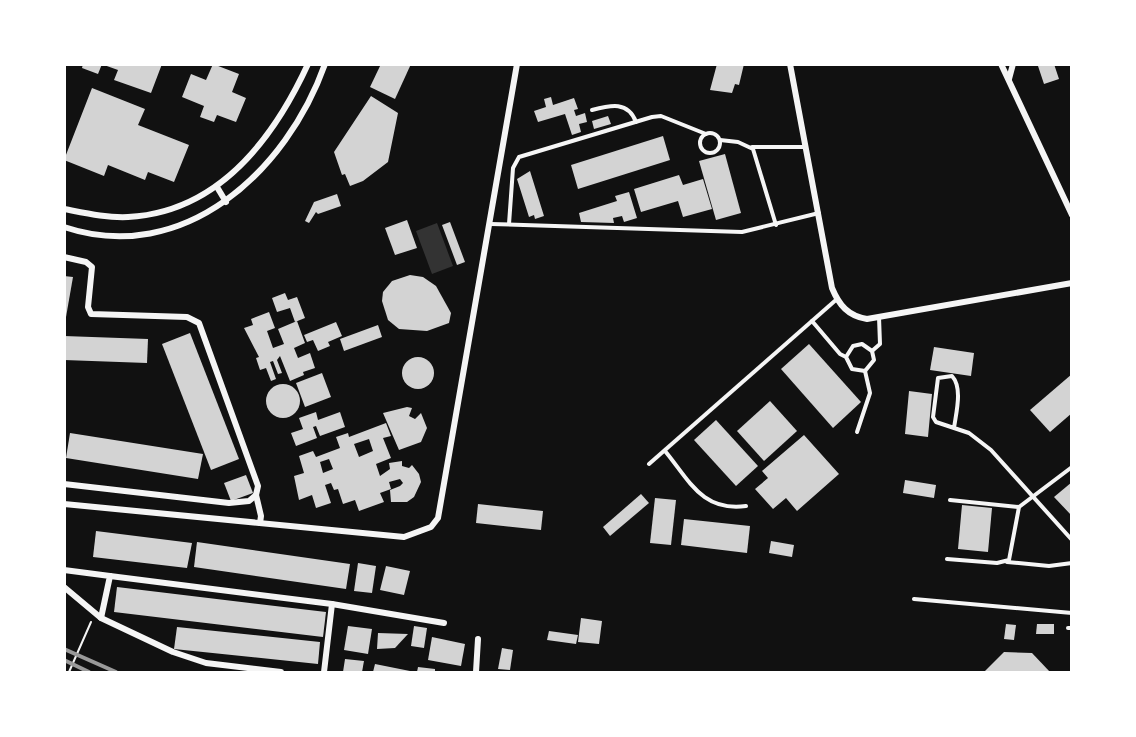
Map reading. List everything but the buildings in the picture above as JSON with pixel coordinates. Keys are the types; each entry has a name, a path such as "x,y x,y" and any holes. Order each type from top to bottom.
{"street":[{"path":"64,227 97,235 147,235 201,217 226,202 255,178 269,159 301,112 325,64"},
{"path":"64,504 404,537 431,527 438,518 491,224 517,64"},
{"path":"790,64 837,299 855,317 879,317 1071,284"},
{"path":"1001,64 1071,214"},
{"path":"1009,79 1013,64"},
{"path":"64,209 127,217 160,214 217,187 235,173 260,147 287,105 307,66 321,74"},
{"path":"217,187 226,202"},
{"path":"64,257 86,262 92,267 87,307 91,314 187,317 200,323 258,486 256,495 261,516 260,523"},
{"path":"64,484 229,503 249,501 256,495"},
{"path":"64,570 332,604 444,623"},
{"path":"98,616 110,576"},
{"path":"64,587 98,616 190,658 214,664 281,672"},
{"path":"324,672 332,604"},
{"path":"476,672 478,639"}],"lane":[{"path":"592,110 607,106 625,106 632,113 636,122"},
{"path":"509,224 513,168 519,157 661,116 706,134 716,135 720,140 720,147 716,152 706,153 700,145 701,138 706,134"},
{"path":"720,140 729,140 751,147 806,147"},
{"path":"751,147 776,225"},
{"path":"491,224 742,232 819,213"},
{"path":"649,464 837,299"},
{"path":"872,351 880,344 879,317"},
{"path":"812,321 840,354 846,357 852,369 866,371"},
{"path":"846,357 850,349 857,344 866,345 872,351 874,360 866,371 870,393 857,432"},
{"path":"954,428 958,391 955,380 952,376 938,378 933,417 936,422 954,428 969,433 991,450 1035,496 1071,540"},
{"path":"665,450 705,499 716,506 746,506"},
{"path":"950,500 1019,507 1071,467"},
{"path":"1005,562 1011,555 1019,507"},
{"path":"947,559 1049,566 1071,563"},
{"path":"914,599 1071,613"}],"path":[{"path":"69,672 98,616"}],"shaded area":[{"path":"437,223 453,266 432,274 416,231"}],"railway":[{"path":"64,649 116,672"},
{"path":"64,660 89,672"}]}
